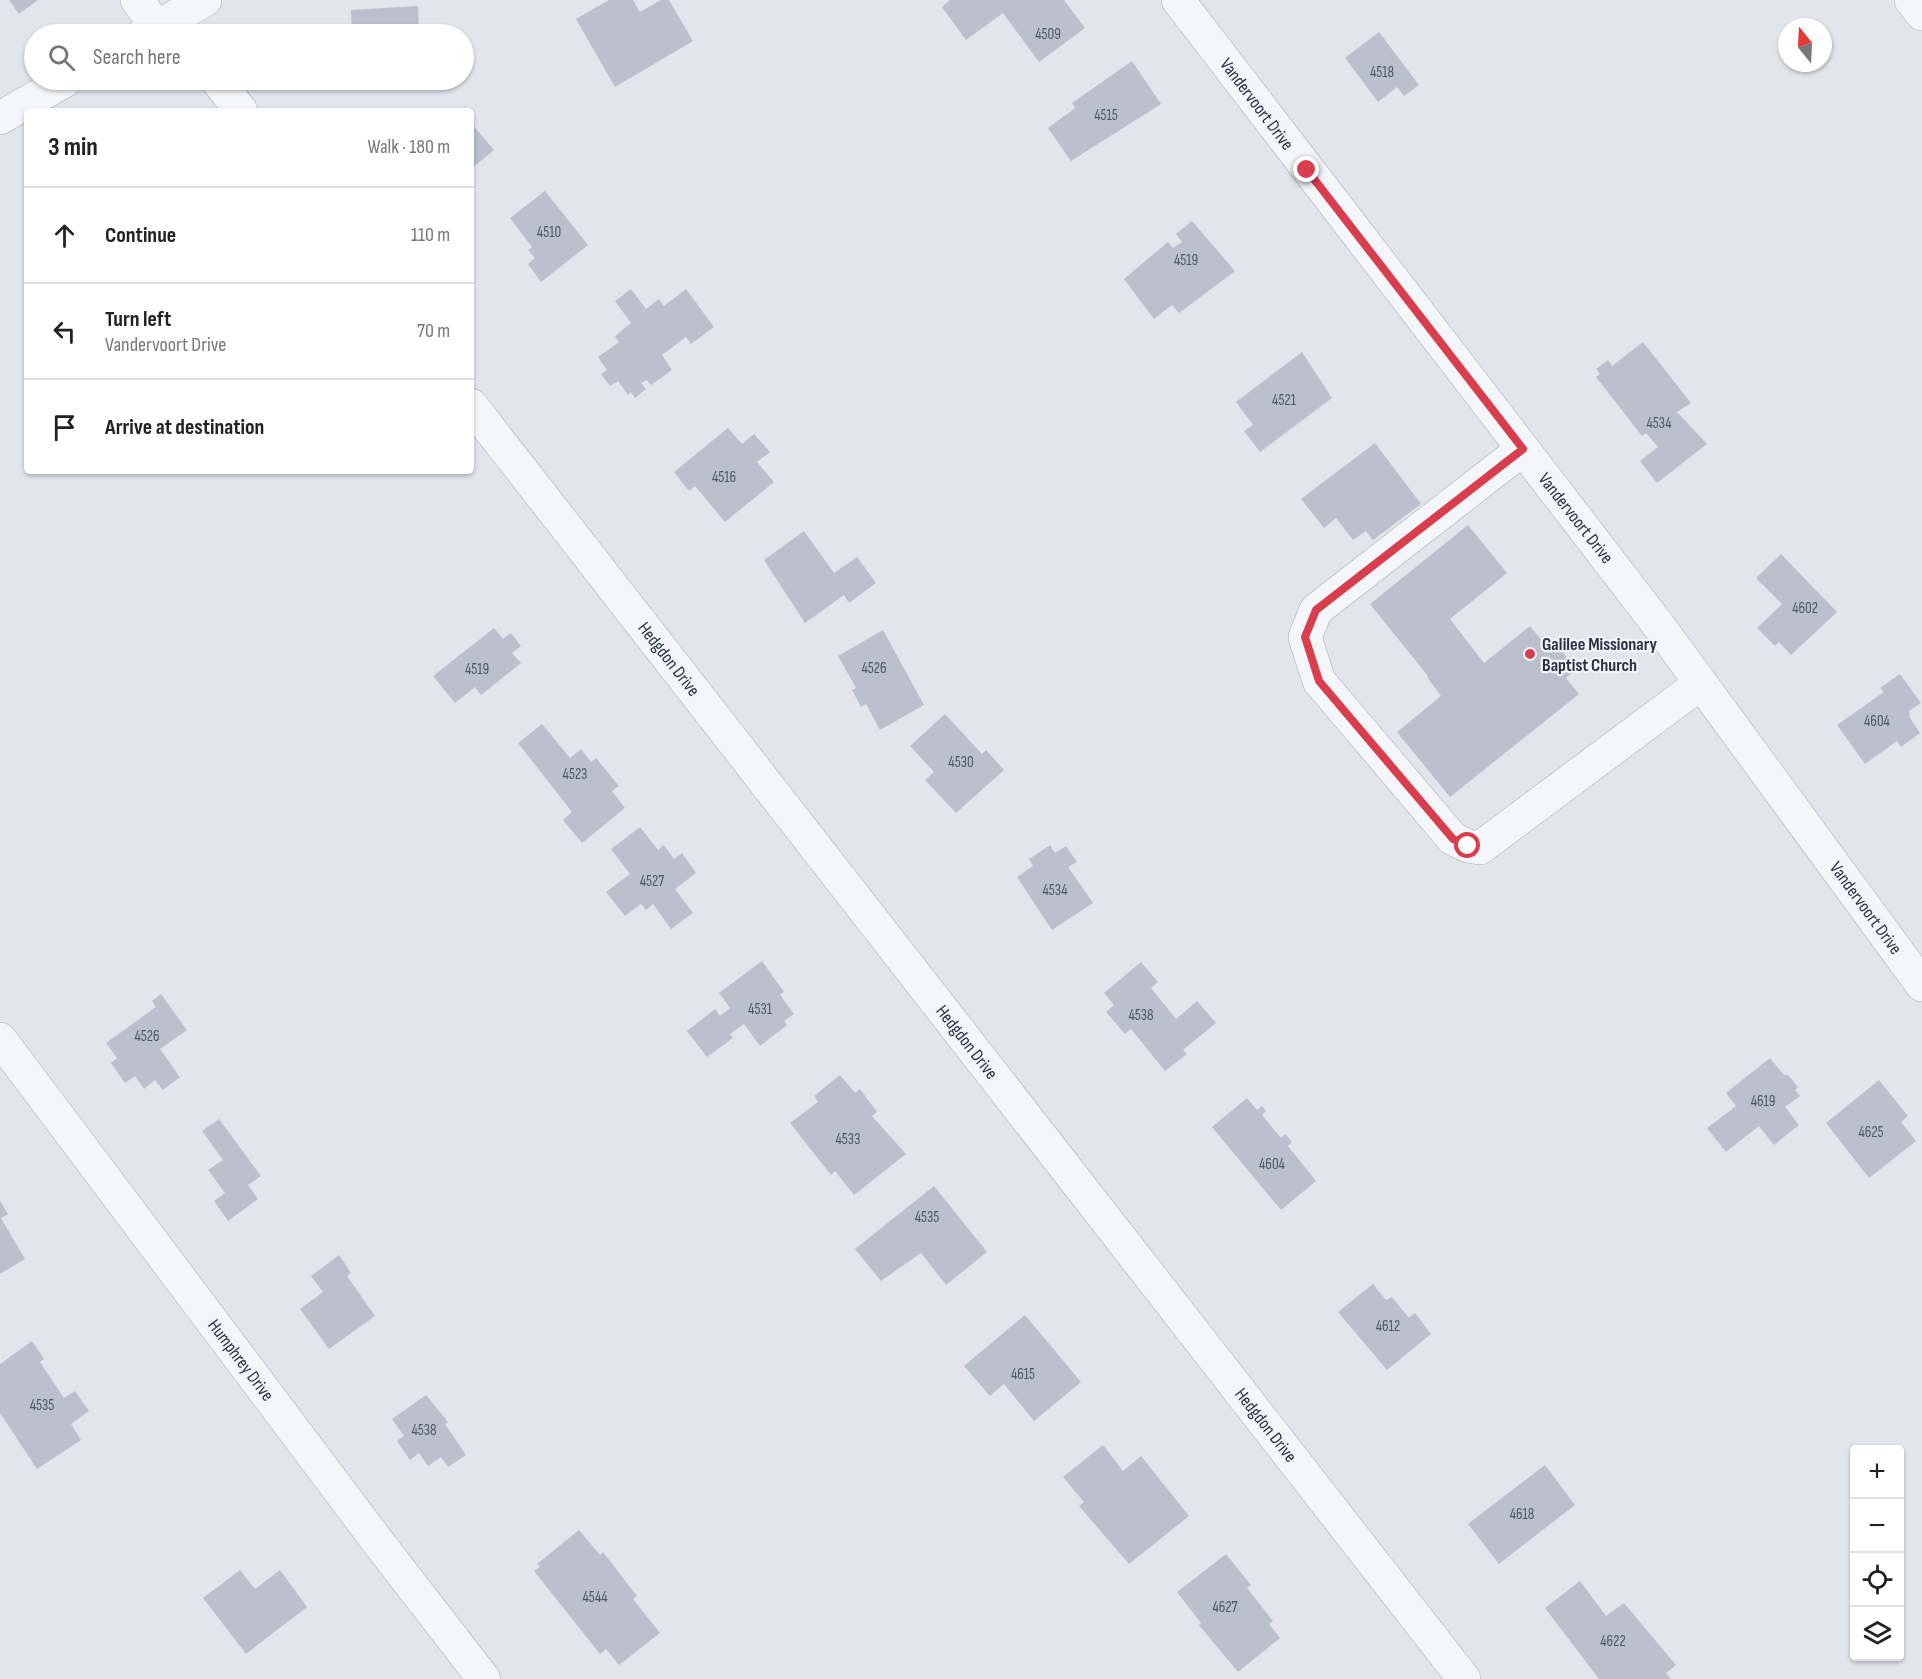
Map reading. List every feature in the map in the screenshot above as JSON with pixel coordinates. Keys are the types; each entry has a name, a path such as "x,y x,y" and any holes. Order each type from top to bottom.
{"street":[{"path":"136,0 159,24"},
{"path":"171,24 205,0"},
{"name":"Vandervoort Drive","path":"1178,0 1659,626 1922,985"},
{"path":"1911,0 1922,14"},
{"path":"0,118 49,90"},
{"path":"225,90 240,108"},
{"name":"Hedgdon Drive","path":"474,409 1464,1679"},
{"path":"1523,449 1316,610 1305,637 1319,681 1453,839 1468,846 1480,848 1701,683"},
{"name":"Humphrey Drive","path":"0,1039 484,1679"}],"building":[{"path":"9,0 38,0 19,14"},
{"path":"609,0 633,0 640,12 661,0 669,0 693,41 615,87 576,19"},
{"path":"950,0 1064,0 1085,28 1039,62 1003,13 966,40 942,7"},
{"path":"418,6 419,24 352,24 351,10"},
{"path":"1379,32 1419,85 1404,96 1397,87 1378,102 1345,58"},
{"path":"1132,61 1161,104 1071,161 1048,128 1075,108 1072,103"},
{"path":"474,127 494,150 474,167"},
{"path":"545,191 588,245 541,282 528,264 535,258 528,250 532,247 510,218"},
{"path":"1192,221 1235,271 1179,313 1172,305 1154,319 1124,279 1168,242 1173,248 1182,242 1176,234"},
{"path":"631,289 646,309 659,299 664,306 686,289 714,327 691,344 686,337 662,355 672,370 651,385 647,380 641,383 646,389 635,398 631,392 628,395 618,381 610,386 601,374 607,370 598,357 619,342 615,336 631,323 615,301"},
{"path":"1643,342 1691,403 1677,412 1707,444 1657,483 1640,461 1658,447 1646,433 1642,436 1596,377 1600,374 1596,369 1608,360 1612,366"},
{"path":"1302,352 1332,398 1260,452 1244,431 1253,425 1236,402"},
{"path":"728,428 742,444 754,434 770,452 757,462 774,482 725,522 695,486 689,491 674,472"},
{"path":"1375,443 1421,504 1373,540 1366,531 1353,540 1336,518 1324,528 1301,499"},
{"name":"Galilee Missionary Baptist Church","path":"1468,525 1507,573 1450,619 1484,663 1530,626 1545,645 1552,639 1576,669 1566,678 1579,694 1450,797 1397,732 1441,696 1428,676 1370,604"},
{"path":"804,531 834,573 857,557 876,583 849,603 844,595 805,623 764,560"},
{"path":"1781,554 1837,612 1791,655 1779,642 1775,646 1757,628 1782,604 1756,578"},
{"path":"494,628 503,639 511,633 521,646 512,653 521,663 481,695 475,687 455,703 433,676"},
{"path":"883,630 924,705 880,730 866,704 861,707 852,690 856,688 838,656"},
{"path":"1900,674 1921,703 1909,711 1910,718 1920,733 1901,747 1897,741 1865,764 1837,725 1884,692 1880,688"},
{"path":"945,714 982,754 986,750 1004,770 956,813 925,780 934,772 910,746"},
{"path":"542,724 570,758 581,749 591,762 596,758 619,786 612,791 625,808 582,843 563,820 572,812 518,743"},
{"path":"640,827 658,850 664,845 674,859 682,853 696,873 675,889 693,913 671,929 653,904 646,910 641,904 625,916 606,892 630,874 611,849"},
{"path":"1050,845 1055,853 1066,846 1077,862 1068,867 1093,903 1052,930 1017,877 1033,866 1029,859"},
{"path":"762,961 784,992 780,995 794,1014 784,1021 787,1025 760,1046 744,1024 730,1034 733,1038 707,1057 687,1031 715,1009 720,1016 730,1008 719,993"},
{"path":"1141,962 1158,982 1151,988 1176,1019 1197,1001 1216,1023 1183,1050 1187,1054 1165,1071 1131,1029 1125,1034 1106,1012 1114,1005 1104,993"},
{"path":"161,994 187,1030 160,1049 180,1077 163,1090 155,1080 144,1089 135,1076 125,1083 111,1063 117,1058 106,1043 156,1007 152,1001"},
{"path":"1770,1058 1798,1087 1795,1090 1800,1096 1785,1107 1799,1125 1774,1145 1759,1126 1726,1152 1707,1128 1736,1106 1726,1093"},
{"path":"840,1075 855,1093 860,1089 877,1112 872,1116 906,1154 854,1195 835,1171 831,1175 790,1123 818,1102 814,1096"},
{"path":"1879,1080 1908,1116 1901,1122 1916,1141 1869,1178 1826,1123"},
{"path":"1247,1098 1257,1110 1262,1106 1266,1111 1262,1115 1281,1138 1285,1134 1292,1142 1288,1146 1316,1181 1281,1210 1212,1127"},
{"path":"219,1119 261,1176 248,1185 258,1199 228,1221 214,1201 225,1193 208,1170 223,1160 202,1131"},
{"path":"934,1186 987,1252 946,1285 921,1253 881,1281 855,1249"},
{"path":"0,1201 8,1214 1,1218 25,1259 0,1274"},
{"path":"339,1255 351,1273 347,1276 375,1316 329,1349 300,1309 323,1292 311,1276"},
{"path":"1373,1284 1386,1300 1392,1297 1409,1318 1415,1313 1431,1334 1387,1370 1338,1312"},
{"path":"1025,1315 1081,1382 1034,1421 1004,1384 990,1396 964,1366"},
{"path":"32,1341 44,1359 40,1362 64,1398 75,1391 89,1411 71,1424 81,1440 37,1469 0,1413 0,1364"},
{"path":"426,1395 448,1422 445,1424 466,1455 448,1467 441,1457 428,1466 419,1453 410,1460 397,1441 404,1436 392,1419"},
{"path":"1103,1445 1123,1471 1141,1456 1189,1516 1129,1564 1079,1506 1084,1502 1063,1477"},
{"path":"1545,1465 1575,1505 1499,1564 1468,1524"},
{"path":"579,1530 600,1555 603,1552 637,1596 633,1599 660,1633 619,1665 606,1649 600,1654 534,1571 540,1567 537,1564"},
{"path":"1226,1554 1251,1585 1247,1588 1273,1621 1269,1624 1280,1638 1238,1672 1199,1625 1201,1623 1177,1592"},
{"path":"240,1570 255,1589 280,1570 307,1607 246,1654 203,1598"},
{"path":"1580,1581 1606,1616 1624,1603 1676,1665 1666,1673 1671,1679 1599,1679 1545,1608"}],"place":[{"name":"Galilee Missionary Baptist Church","path":"1530,654"}],"route":[{"path":"1307,170 1523,449 1316,610 1305,637 1319,681 1453,839 1468,846"}]}
